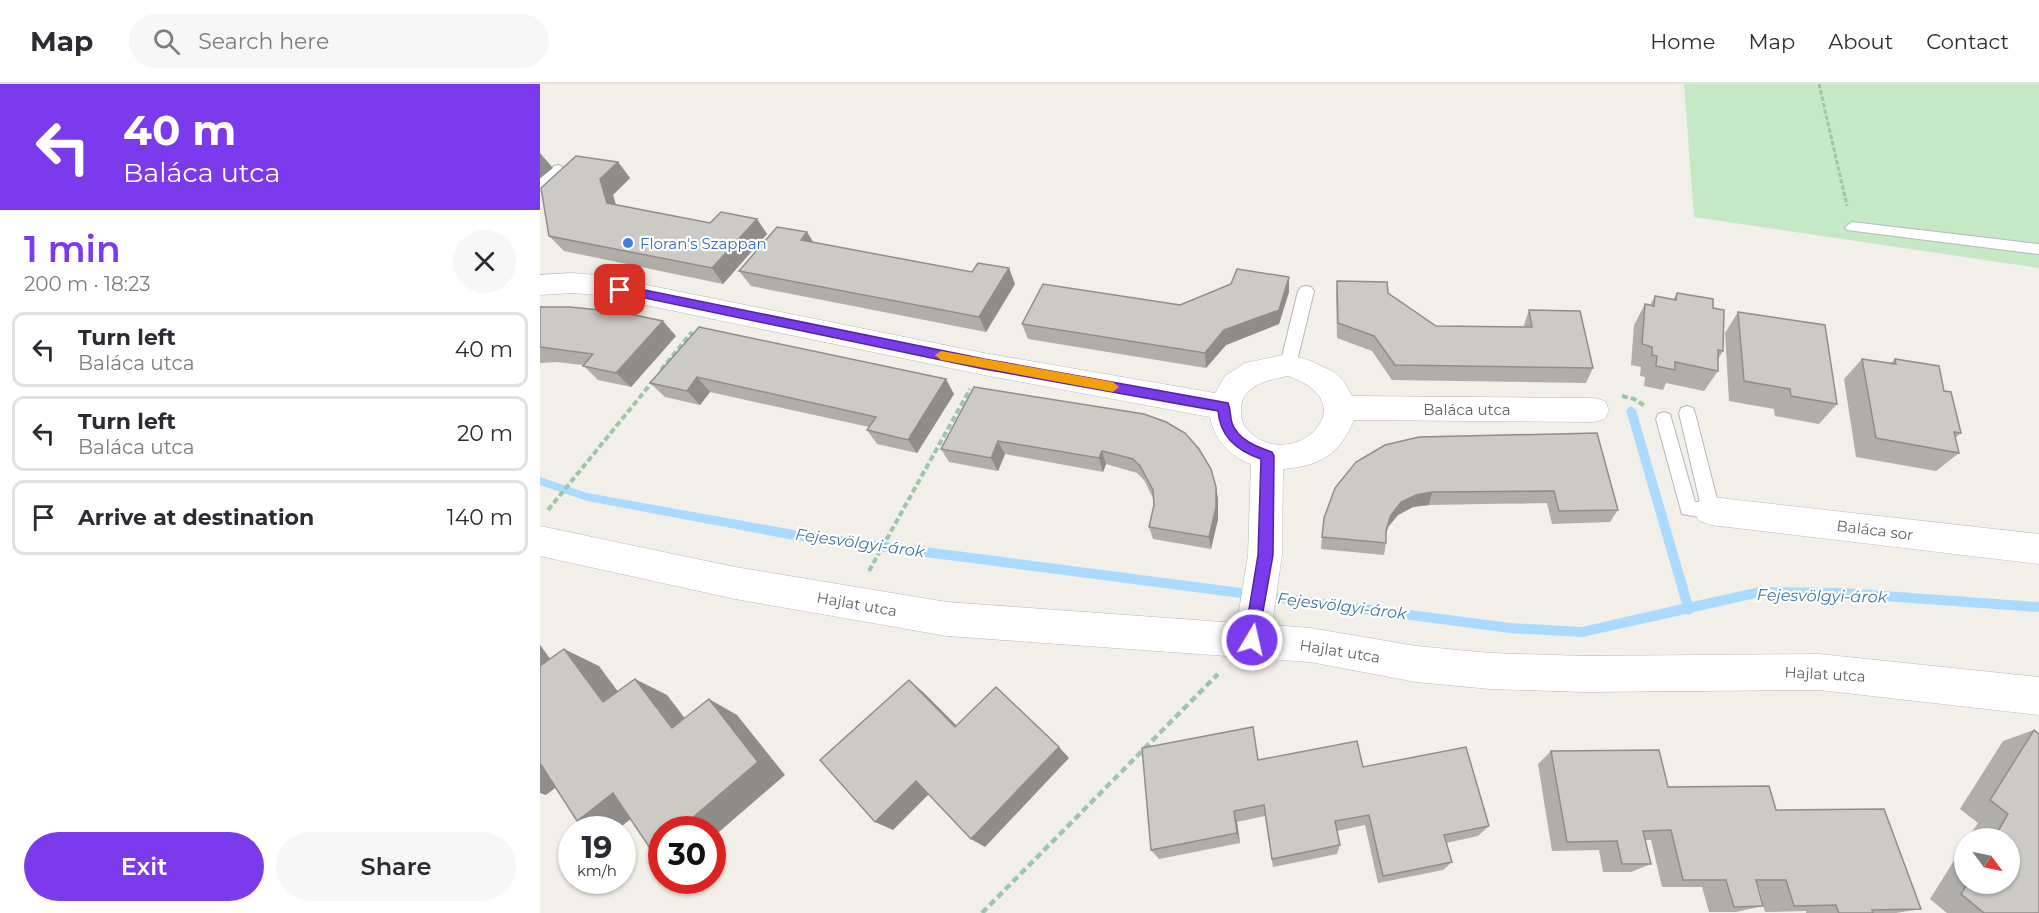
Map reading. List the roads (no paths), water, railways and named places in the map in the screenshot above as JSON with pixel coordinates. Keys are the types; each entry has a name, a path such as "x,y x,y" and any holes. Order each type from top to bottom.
{"street":[{"path":"540,285 573,283 597,285 984,364 1224,407"},
{"path":"1288,365 1309,370 1324,380 1335,393 1340,408 1336,427 1326,441 1310,452 1290,457 1268,456 1249,449 1234,438 1225,423 1224,407 1236,383 1251,373 1268,366 1288,365"},
{"name":"Baláca utca","path":"1340,408 1594,410"},
{"path":"1254,624 1265,555 1268,456"},
{"name":"Baláca sor","path":"1711,511 2039,549"},
{"name":"Hajlat utca","path":"540,541 735,583 947,619 1254,624 1310,645 1416,664 1490,671 1584,674 1819,672 2039,696"}],"lane":[{"path":"540,187 559,169"},
{"path":"1852,227 2039,249"},
{"path":"1288,365 1306,291"},
{"path":"1664,419 1688,509 1711,511 1687,413"}],"waterway":[{"path":"1631,410 1688,608"},
{"name":"Fejesvölgyi-árok","path":"540,481 587,497 794,535 1510,628 1582,632 1688,608"},
{"name":"Fejesvölgyi-árok","path":"1688,608 1760,592 1842,593 2039,607"}],"place":[{"name":"Floran's Szappan","path":"628,243"}]}
